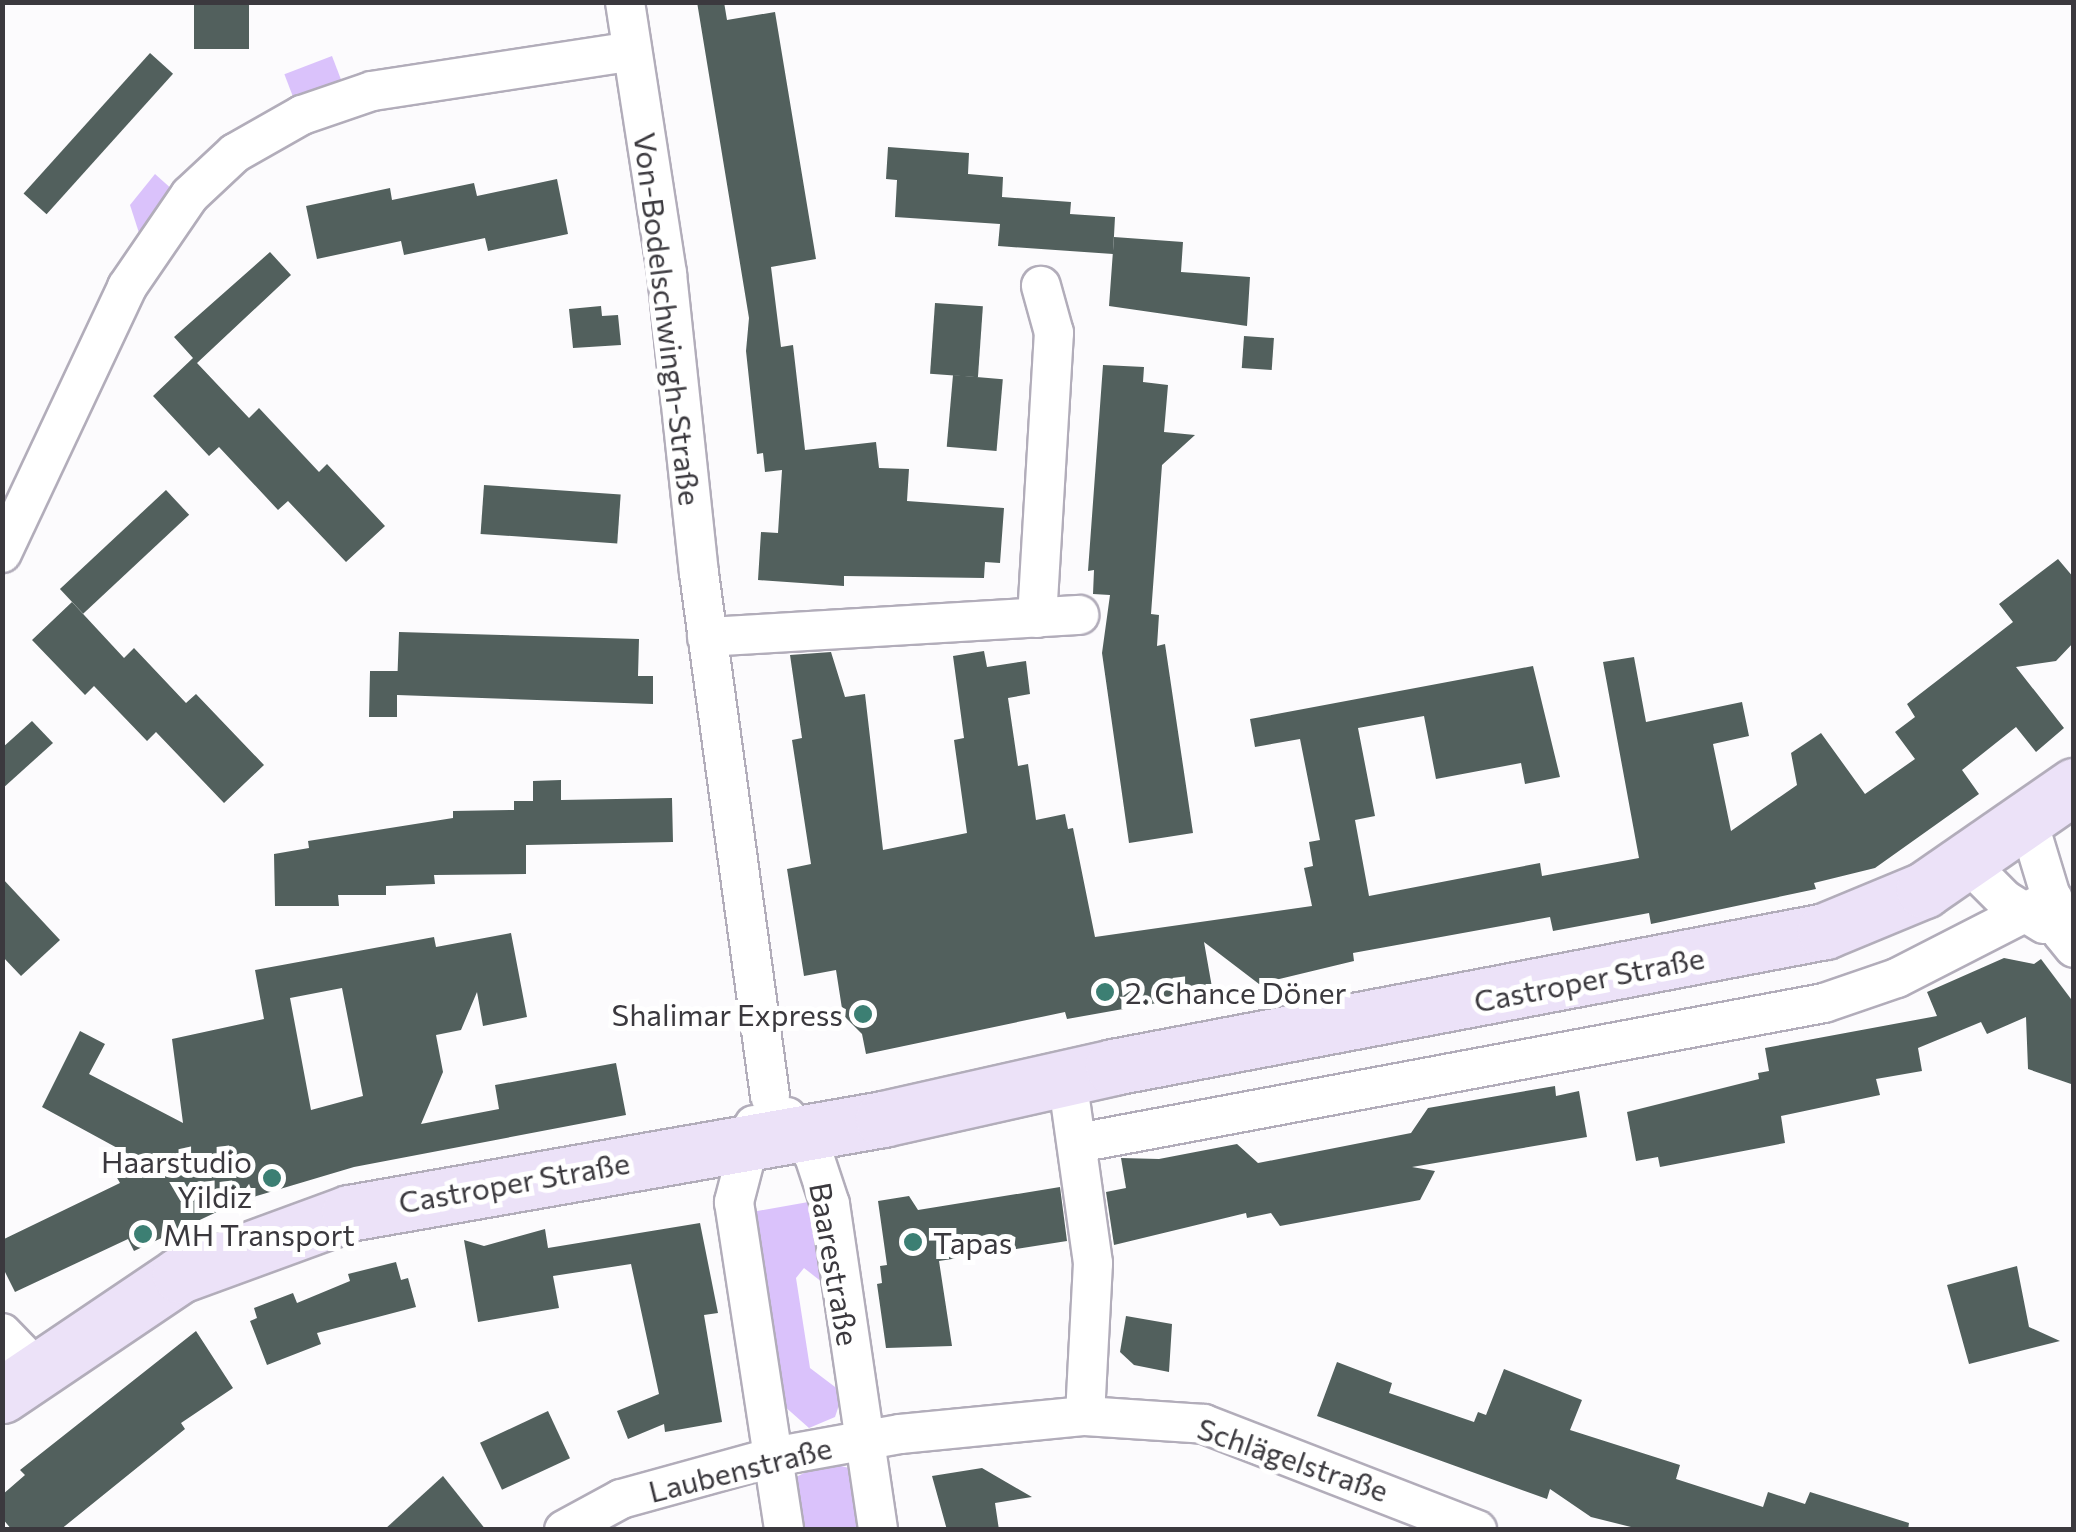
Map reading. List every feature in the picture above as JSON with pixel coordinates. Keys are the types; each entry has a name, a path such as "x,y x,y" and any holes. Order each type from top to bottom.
{"main road":[{"name":"Castroper Straße","path":"13,1365 133,1301 274,1235 419,1197 772,1124 1067,1078 1825,931 1882,912 1969,864 2074,786"}],"street":[{"name":"Von-Bodelschwingh-Straße","path":"625,2 667,274 707,637 772,1124"},
{"path":"2,553 127,287 190,195 235,153 302,115 372,91 632,52"},
{"path":"1037,618 1054,333 1041,286"},
{"path":"707,637 1079,615"},
{"path":"2028,821 2054,923"},
{"path":"1969,864 2054,923"},
{"path":"1078,1143 1824,1003 2054,923"},
{"path":"1067,1078 1093,1263 1086,1416"},
{"path":"772,1124 734,1202 784,1530"},
{"name":"Baarestraße","path":"772,1124 830,1204 878,1530"},
{"name":"Schlägelstraße","path":"864,1440 1086,1416 1204,1424 1477,1530"},
{"name":"Laubenstraße","path":"564,1530 621,1500 773,1457 864,1440"}],"shaded area":[{"path":"332,56 342,82 294,100 284,74"},
{"path":"155,174 174,191 140,236 130,205"},
{"path":"814,1201 827,1286 804,1268 796,1278 810,1368 843,1393 835,1417 809,1428 783,1405 752,1212"},
{"path":"826,1462 849,1468 857,1478 865,1529 799,1529 796,1477"}],"building":[{"path":"194,2 249,2 249,49 194,49"},
{"path":"697,2 724,2 727,20 775,12 816,259 771,267 781,347 793,345 805,450 876,442 879,468 909,469 907,501 1004,508 1000,563 985,562 984,578 844,576 844,586 758,580 761,532 778,533 782,470 765,472 763,453 757,454 746,351 749,318"},
{"path":"150,53 173,74 47,214 24,193"},
{"path":"888,147 969,153 968,174 1003,177 1002,197 1071,202 1070,214 1115,217 1113,254 998,246 1000,224 895,217 897,180 886,179"},
{"path":"557,179 568,234 488,251 485,238 404,255 401,241 317,259 306,206 390,188 392,200 474,183 477,196"},
{"path":"1114,237 1183,242 1181,272 1250,277 1247,326 1109,306"},
{"path":"270,252 291,275 197,363 249,418 259,408 319,472 327,464 385,526 346,562 288,501 278,510 219,447 209,456 153,396 193,358 174,337"},
{"path":"935,303 983,306 978,377 930,374"},
{"path":"601,306 602,316 618,315 621,345 573,348 569,309"},
{"path":"1244,336 1274,338 1272,370 1242,368"},
{"path":"1103,365 1144,367 1143,382 1168,385 1164,432 1195,435 1162,465 1151,614 1159,615 1157,646 1165,644 1193,833 1129,843 1102,653 1110,595 1093,594 1094,570 1088,571"},
{"path":"953,375 1003,379 997,451 947,447"},
{"path":"484,485 621,495 617,543 481,534"},
{"path":"166,490 189,515 83,614 60,589"},
{"path":"2058,559 2074,578 2074,642 2056,661 2016,667 2064,728 2036,752 2016,727 1962,770 1979,794 1875,868 1814,883 1816,889 1651,924 1649,913 1553,931 1550,917 1353,953 1354,961 1259,984 1204,942 1213,993 1067,1019 1065,1012 866,1054 862,1034 843,1015 836,970 804,976 787,869 811,864 792,740 802,738 790,655 831,652 845,697 865,694 883,850 967,833 954,740 964,738 953,656 984,651 987,667 1026,661 1030,694 1008,698 1018,766 1028,764 1036,820 1065,814 1068,829 1073,828 1095,937 1312,906 1304,868 1313,866 1309,842 1320,840 1300,739 1255,747 1250,719 1533,666 1560,777 1525,784 1521,763 1436,779 1424,716 1358,728 1375,816 1355,820 1369,896 1540,863 1542,876 1639,858 1603,662 1634,657 1646,722 1742,702 1749,736 1713,744 1731,831 1797,785 1791,753 1821,733 1865,794 1915,759 1895,732 1915,717 1907,704 2013,622 1999,604"},
{"path":"72,602 124,658 134,648 186,703 196,694 264,765 224,803 156,732 147,741 94,686 85,695 32,640"},
{"path":"399,632 639,639 638,676 653,676 653,704 397,695 397,717 369,717 370,671 398,671"},
{"path":"32,721 53,743 2,789 2,748"},
{"path":"561,780 561,800 672,798 673,842 526,845 526,874 434,875 435,884 386,886 386,895 338,895 339,906 275,906 274,854 309,848 308,841 453,818 453,811 514,810 514,801 533,801 533,781"},
{"path":"2,878 60,940 21,976 2,956"},
{"path":"511,933 527,1017 483,1026 477,992 461,1030 436,1035 443,1072 421,1124 499,1109 495,1085 616,1063 626,1115 354,1167 240,1201 134,1251 128,1239 15,1292 2,1266 2,1240 120,1183 116,1176 143,1162 42,1107 80,1031 105,1044 89,1074 183,1123 172,1039 264,1019 255,970 434,937 436,947","holes":["342,988 363,1096 311,1110 290,998"]},
{"path":"2004,958 2034,964 2041,959 2074,1003 2074,1085 2028,1069 2026,1017 1987,1034 1981,1022 1918,1048 1922,1071 1876,1079 1880,1095 1781,1116 1785,1143 1660,1167 1658,1157 1636,1161 1627,1112 1759,1079 1758,1073 1769,1071 1765,1048 1937,1016 1927,992"},
{"path":"1555,1086 1556,1096 1579,1091 1587,1137 1412,1167 1435,1171 1420,1200 1280,1226 1271,1213 1247,1218 1246,1213 1114,1245 1106,1192 1126,1188 1121,1158 1159,1159 1237,1144 1258,1163 1411,1133 1428,1108"},
{"path":"1060,1187 1067,1241 939,1261 952,1346 886,1348 877,1284 882,1283 880,1266 887,1265 878,1201 909,1196 918,1210"},
{"path":"700,1223 718,1313 704,1315 722,1422 665,1432 664,1424 628,1439 617,1411 659,1394 631,1264 553,1276 559,1308 478,1322 464,1240 484,1246 545,1229 548,1248"},
{"path":"396,1262 401,1280 408,1278 416,1307 317,1333 321,1344 267,1365 250,1321 257,1318 254,1308 293,1293 297,1303 350,1281 348,1274"},
{"path":"2017,1266 2029,1327 2060,1341 1969,1364 1947,1285"},
{"path":"1126,1316 1172,1324 1169,1372 1134,1365 1120,1352"},
{"path":"196,1331 233,1388 181,1423 185,1429 60,1530 12,1530 2,1518 2,1495 25,1475 20,1470"},
{"path":"1337,1362 1392,1383 1389,1393 1474,1422 1478,1412 1486,1415 1504,1369 1582,1400 1570,1430 1680,1465 1676,1479 1763,1507 1768,1492 1805,1504 1810,1492 1909,1523 1908,1530 1643,1530 1591,1517 1550,1489 1547,1499 1317,1416"},
{"path":"548,1411 570,1458 502,1490 480,1443"},
{"path":"982,1468 1032,1497 995,1503 999,1530 947,1530 932,1476"},
{"path":"443,1476 486,1530 384,1530"}],"place":[{"name":"2. Chance Döner","path":"1105,992"},
{"name":"Shalimar Express","path":"863,1014"},
{"name":"Haarstudio Yildiz","path":"272,1178"},
{"name":"MH Transport","path":"143,1234"},
{"name":"Tapas","path":"913,1242"}]}
